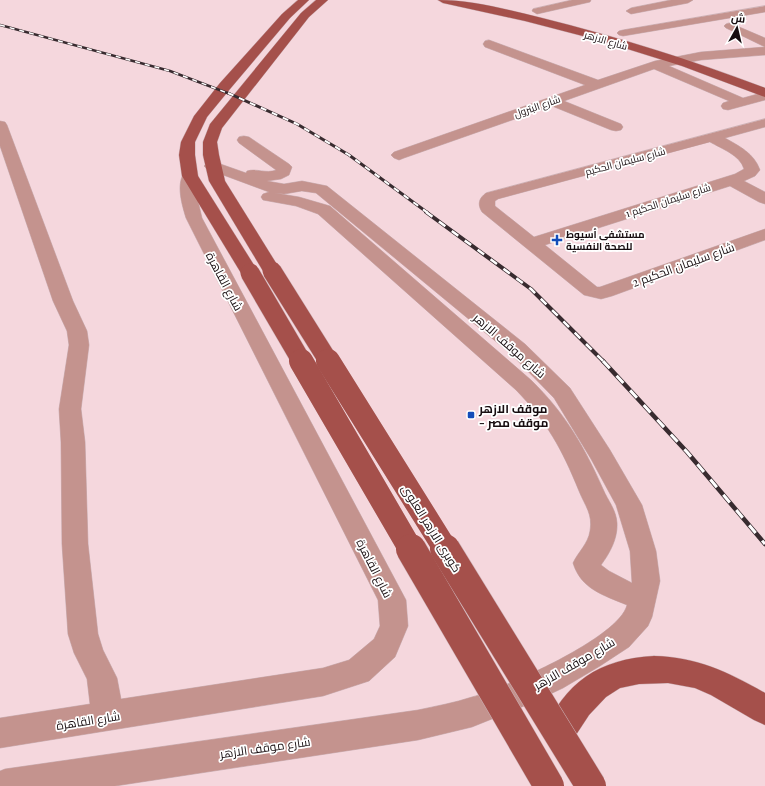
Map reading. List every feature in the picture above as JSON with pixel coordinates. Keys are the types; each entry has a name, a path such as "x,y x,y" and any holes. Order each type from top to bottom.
{"main road":[{"name":"شارع القاهرة","path":"261,272 201,171 187,155 188,142 201,116 225,86 286,16 304,0"},
{"name":"شارع القاهرة","path":"201,171 216,128 305,15 323,0"},
{"name":"شارع الازهر","path":"444,0 537,16 623,34 731,66"},
{"path":"479,7 499,6 500,4 495,0"},
{"name":"شارع الازهر","path":"513,3 537,16 676,60 765,94"},
{"name":"شارع القاهرة","path":"201,171 217,181 261,272"},
{"path":"261,272 549,786"},
{"name":"كوبرى الازهر العلوى","path":"261,272 559,733 591,786"},
{"path":"559,733 575,708 602,682 632,671 680,671 706,678 765,710"}],"street":[{"path":"537,16 566,2 586,0"},
{"path":"631,11 688,0"},
{"path":"623,34 765,9"},
{"path":"730,26 765,43"},
{"path":"489,44 598,85"},
{"name":"شارع البترول","path":"399,155 649,67 676,60 701,56 765,51"},
{"path":"649,67 742,102"},
{"path":"649,67 723,107 765,94"},
{"path":"552,101 616,127"},
{"name":"شارع سليمان الحكيم","path":"532,244 488,208 486,204 487,201 492,196 765,123"},
{"path":"0,125 63,301 77,331 79,345 70,409 73,442 75,544 83,634 89,653 102,678 106,698 106,717"},
{"name":"شارع سليمان الحكيم 1","path":"532,244 732,180 749,173 752,170 750,162 742,155 712,137"},
{"path":"201,171 264,177 275,176 283,172 283,166 244,140"},
{"name":"شارع موقف الازهر","path":"5,786 418,725 472,712 518,694 552,678 590,657 619,638 638,617 646,581 643,551 629,506 602,456 562,393 536,381 518,349 391,258 321,190 302,186 284,189 271,188 201,171"},
{"name":"شارع القاهرة","path":"0,733 323,682 358,671 385,648 394,626 392,600 194,218 189,202 188,189 201,171"},
{"path":"732,180 765,199"},
{"name":"شارع سليمان الحكيم 2","path":"532,244 591,292 600,293 765,234"},
{"path":"536,381 542,403 565,434 584,469 604,520 604,533 601,544 595,554 586,563 587,568 599,579 642,599"}],"railway":[{"path":"0,25 170,71 230,94"},
{"path":"228,93 297,124 349,155 428,213"},
{"path":"426,212 531,289 603,361"},
{"path":"603,361 687,452 765,544"}],"place":[{"name":"مستشفى أسيوط للصحة النفسية","path":"557,240"},
{"name":"موقف الازهر - موقف مصر","path":"471,415"}]}
